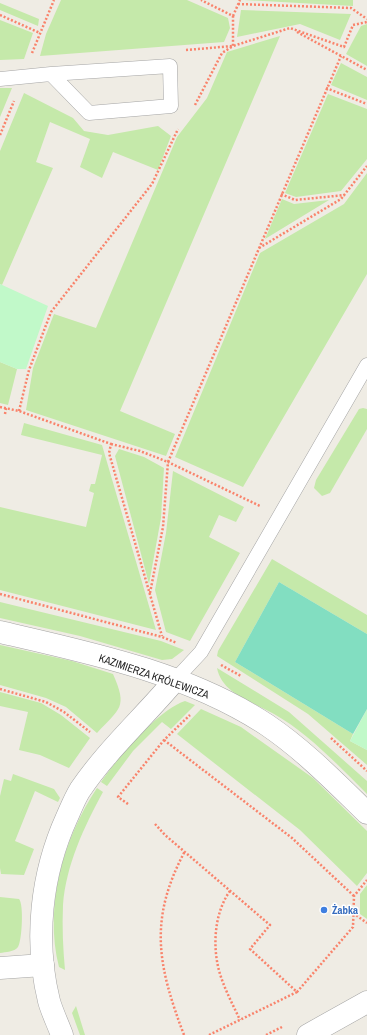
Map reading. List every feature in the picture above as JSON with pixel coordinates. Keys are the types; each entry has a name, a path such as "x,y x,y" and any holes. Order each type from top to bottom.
{"street":[{"name":"KAZIMIERZA KRÓLEWICZA","path":"0,632 75,650 175,680 236,707 300,749 367,812"},
{"path":"62,1035 50,1002 43,965 42,918 53,851 79,792 98,764 175,680"},
{"path":"0,968 43,965"},
{"path":"308,1035 367,1002"}],"lane":[{"path":"0,80 50,74 170,66 171,106 89,113 50,74"},
{"path":"175,680 201,652 367,365"}],"path":[{"path":"201,0 233,16"},
{"path":"232,46 233,16 240,0"},
{"path":"238,4 351,8 367,20"},
{"path":"0,15 40,32"},
{"path":"186,50 232,46 290,28 344,47 353,25 367,20"},
{"path":"290,28 367,70"},
{"path":"193,108 222,52 232,46"},
{"path":"150,594 163,527 168,462 236,301 255,252 341,56"},
{"path":"326,88 367,104"},
{"path":"319,94 323,96"},
{"path":"19,411 28,370 51,312 152,184 175,132 180,126"},
{"path":"300,139 304,140"},
{"path":"258,248 341,199 367,166"},
{"path":"281,194 295,200 345,195"},
{"path":"275,197 279,199"},
{"path":"232,300 236,301"},
{"path":"207,357 211,358"},
{"path":"188,403 192,404"},
{"path":"0,407 19,411 111,444 140,451 168,462 250,500"},
{"path":"5,414 6,408"},
{"path":"0,594 162,637 109,453 111,444"},
{"path":"0,689 46,702 64,712 112,749"},
{"path":"128,804 118,797 164,740 198,707 204,692"},
{"path":"164,740 292,838 354,896"},
{"path":"155,824 165,835 270,925 250,949 297,992"},
{"path":"184,851 175,870 167,893 161,940 162,962 167,985 184,1035"},
{"path":"209,1035 297,992 353,927 354,896 367,880"},
{"path":"230,891 219,910 216,934 216,957 220,974 240,1020"},
{"path":"354,912 367,923"}],"green space":[{"path":"61,0 187,0 228,18 230,28 224,42 40,56 46,34"},
{"path":"244,0 353,0 353,6"},
{"path":"0,3 39,19 38,26 0,10"},
{"path":"241,10 351,14 340,40 300,24 237,37"},
{"path":"0,20 33,33 24,59 0,60"},
{"path":"367,24 367,66 346,54 361,26"},
{"path":"280,36 120,411 175,434 166,456 26,410 33,368 54,314 96,328 177,137 207,98 227,52"},
{"path":"341,63 367,77 367,100 331,85"},
{"path":"0,88 12,88 0,117"},
{"path":"24,93 73,118 84,131 108,135 158,126 171,136 158,170 113,152 102,178 80,167 90,139 50,122 36,162 53,168 2,285 0,284 0,151"},
{"path":"328,94 367,109 367,159 341,191 296,197 285,193"},
{"path":"367,173 367,274 243,487 175,457 260,253 344,204"},
{"path":"282,199 294,204 329,200 265,239"},
{"path":"0,284 48,306 26,369 17,369 0,362"},
{"path":"0,362 17,369 8,405 0,403"},
{"path":"359,409 367,409 367,429 330,493 322,496 314,488 316,480"},
{"path":"24,423 102,445 156,630 0,590 0,507 86,527 94,493 89,491 91,484 95,484 102,455 21,435"},
{"path":"119,449 144,457 164,468 161,518 149,584 115,456"},
{"path":"173,471 244,507 236,522 219,515 209,537 240,553 190,641 166,632 155,590 166,533"},
{"path":"272,559 367,615 367,634 279,582 235,662 353,734 350,741 367,750 367,765 308,714 217,656 218,651"},
{"path":"279,582 367,634 367,709 353,734 235,662"},
{"path":"0,602 161,641 184,650 172,659 162,660 80,636 0,618"},
{"path":"0,645 72,661 113,674 120,694 121,701 119,707 97,733 66,707 46,698 0,685"},
{"path":"217,668 289,712 367,781 367,794 323,751 299,731 274,714 232,691 220,677"},
{"path":"0,692 41,703 61,715 90,738 69,768 40,755 19,750 28,712 0,706"},
{"path":"185,701 195,705 171,729 162,722 133,751 107,786 101,782 127,748 151,724 174,706"},
{"path":"201,709 241,727 313,778 367,831 367,873 357,886 300,830 177,734"},
{"path":"367,709 367,750 350,741"},
{"path":"13,774 54,789 60,798 58,802 35,791 15,841 34,849 24,875 1,874 0,868 0,796 4,779 11,781"},
{"path":"97,788 103,792 77,847 65,890 63,905 63,946 65,970 59,967 55,944 55,897 66,851 85,808"},
{"path":"367,885 367,919 360,914 360,894"},
{"path":"0,897 19,899 22,908 22,923 21,938 18,947 12,951 0,953"},
{"path":"76,1006 85,1035 80,1035 72,1013"}],"place":[{"name":"Żabka","path":"324,910"}]}
